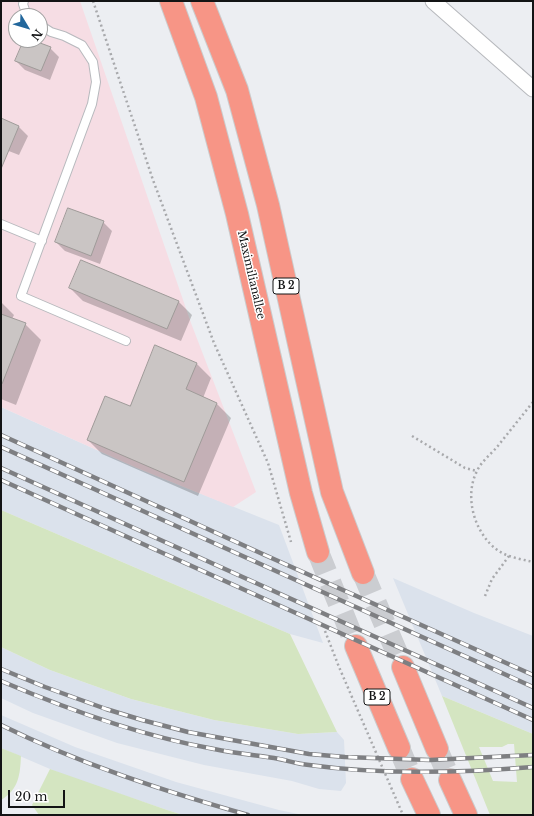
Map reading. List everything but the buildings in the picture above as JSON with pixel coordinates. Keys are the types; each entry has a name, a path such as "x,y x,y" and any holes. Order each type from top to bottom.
{"highway":[{"name":"Maximilianallee","path":"171,1 206,97 237,214 301,494 318,552"},
{"name":"B 2","path":"202,1 237,90 268,205 332,492 363,573"},
{"name":"B 2","path":"356,646 399,748"},
{"path":"403,667 437,749"},
{"path":"412,779 429,815"},
{"path":"450,780 466,815"}],"street":[{"path":"433,1 533,89"}],"lane":[{"path":"48,30 82,45 93,62 96,82 92,104 21,296 126,341"},
{"path":"1,224 42,241"}],"path":[{"path":"93,1 153,180 214,343 268,463 291,542"},
{"path":"533,402 477,471 472,486 471,503 478,527 486,539 496,549 509,556 533,562"},
{"path":"412,436 465,468 477,471"},
{"path":"485,596 492,579 509,556"},
{"path":"325,631 403,815"}],"shaded area":[{"path":"1,1 80,1 191,323 256,492 233,507 137,468 1,407"},
{"path":"1,407 137,468 279,525 323,643 290,634 1,510"},
{"path":"393,578 474,613 533,636 533,734 442,696"},
{"path":"1,647 50,670 131,699 214,720 298,734 337,732 344,740 346,783 341,791 319,789 292,781 204,765 117,743 33,713 1,698"},
{"path":"1,715 75,747 176,782 303,815 183,815 167,810 64,775 1,748"}],"green space":[{"path":"1,510 290,634 337,732 298,734 214,720 131,699 50,670 1,647"},
{"path":"442,696 533,734 533,815 490,815","holes":["508,744 514,744 517,782 493,781 479,747 502,747"]},
{"path":"1,748 21,756 19,775 15,786 7,796 1,800"},
{"path":"50,769 183,815 39,815 32,805"}],"tunnel":[{"path":"318,552 356,646"},
{"path":"363,573 403,667"},
{"path":"399,748 412,779"},
{"path":"437,749 450,780"}],"railway":[{"path":"1,435 533,675"},
{"path":"1,447 533,687"},
{"path":"1,468 533,708"},
{"path":"1,480 533,720"},
{"path":"1,669 45,687 142,720 188,732 309,754 345,757 430,760 533,755"},
{"path":"1,681 79,712 132,729 187,744 236,753 337,768 393,772 449,772 533,767"},
{"path":"1,725 61,752 123,776 248,815"}]}
